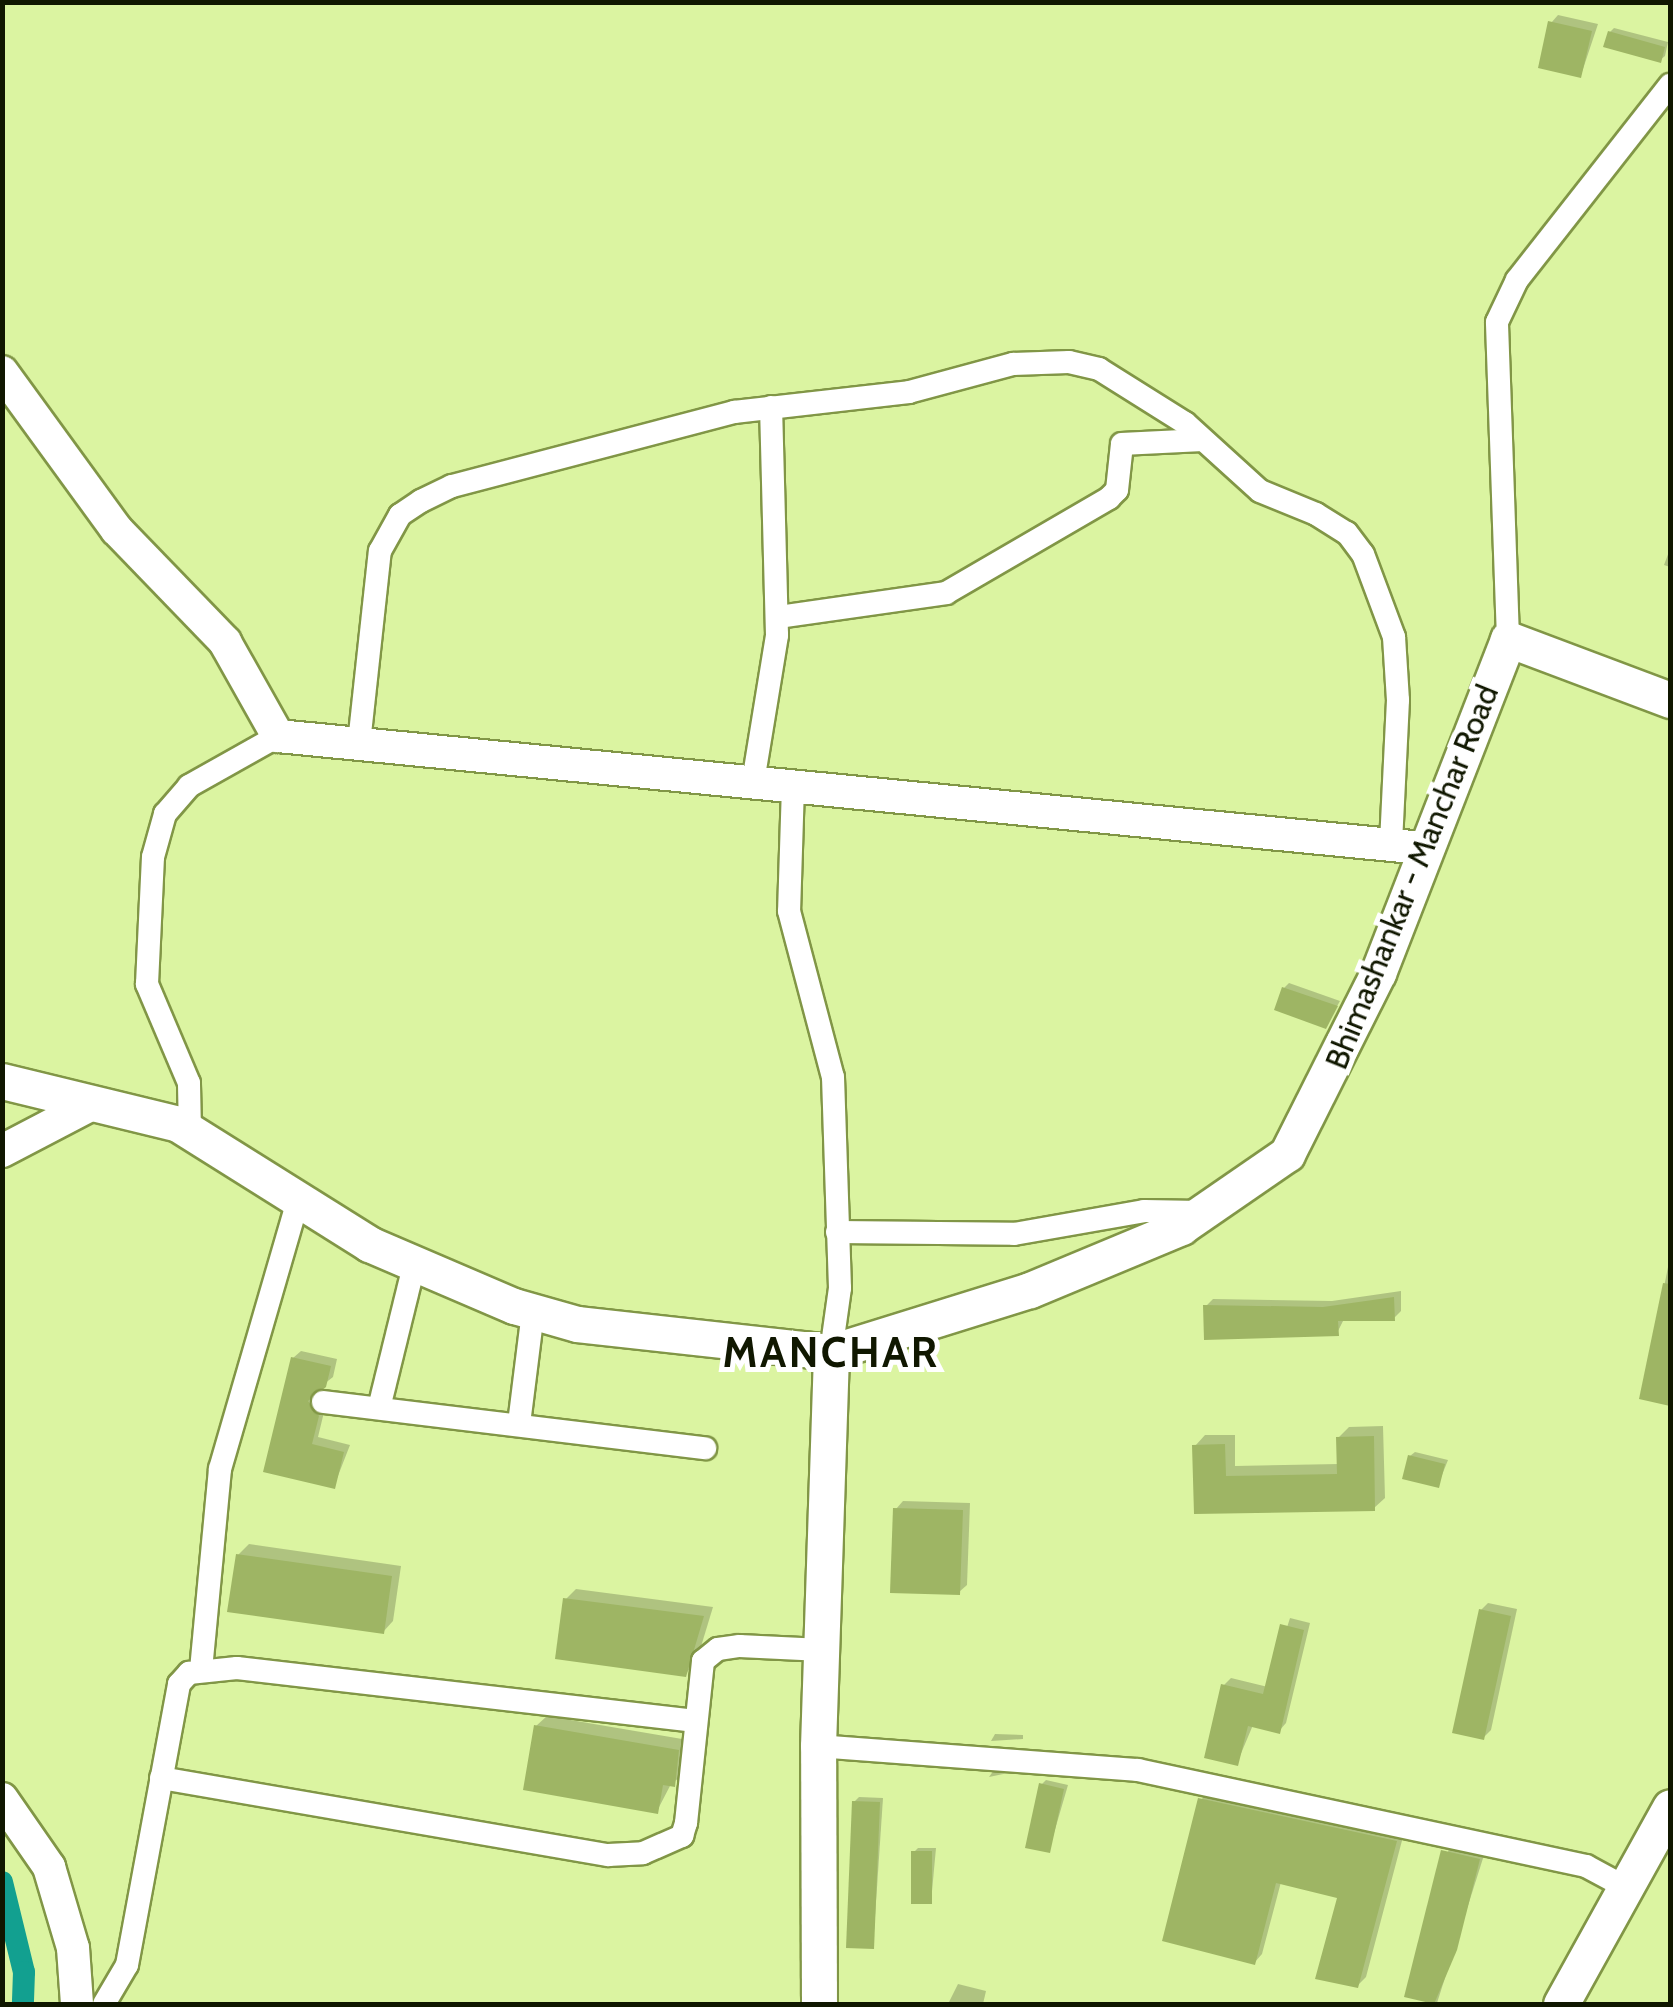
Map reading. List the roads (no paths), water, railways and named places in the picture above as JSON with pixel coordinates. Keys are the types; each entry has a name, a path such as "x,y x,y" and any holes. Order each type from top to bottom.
{"main road":[{"path":"1508,639 1670,700"},
{"name":"Bhimashankar - Manchar Road","path":"2,1082 190,1132 414,1266 534,1312 577,1324 831,1352 1030,1290 1206,1212 1287,1154 1378,973 1406,846 1508,639"},
{"path":"819,2004 818,1746 831,1352"},
{"path":"1561,2004 1670,1807"}],"street":[{"path":"1508,639 1497,322 1517,280 1670,85"},
{"path":"190,1132 189,1083 146,984 153,858 165,814 189,786 278,736 360,744 753,782 1406,846 1394,637 1363,554 1347,534 1260,491 1202,440 1099,368 1068,362 1013,364 909,392 771,407 689,422 452,486 400,515 380,551 360,744"},
{"path":"2,372 127,540 225,642 278,736"},
{"path":"753,782 778,618 771,407"},
{"path":"778,618 946,593 1108,498 1117,490 1122,444 1202,440"},
{"path":"793,786 790,911 833,1076 840,1288 831,1352"},
{"path":"2,1151 92,1104"},
{"path":"201,1670 220,1470 298,1200"},
{"path":"837,1232 1014,1234 1144,1212 1206,1212"},
{"path":"379,1408 414,1266"},
{"path":"519,1424 534,1312"},
{"path":"323,1402 704,1448"},
{"path":"161,1778 608,1854 642,1853 682,1836 703,1661 718,1649 822,1650"},
{"path":"104,2004 127,1965 178,1684 201,1670 237,1668 693,1722"},
{"path":"818,1746 1013,1756 1156,1773 1586,1866 1625,1887"},
{"path":"2,1800 49,1867 72,1948 76,2004"}],"waterway":[{"path":"2,1882 24,1972 23,2004"}],"district":[{"name":"MANCHAR","path":"831,1352"}]}
